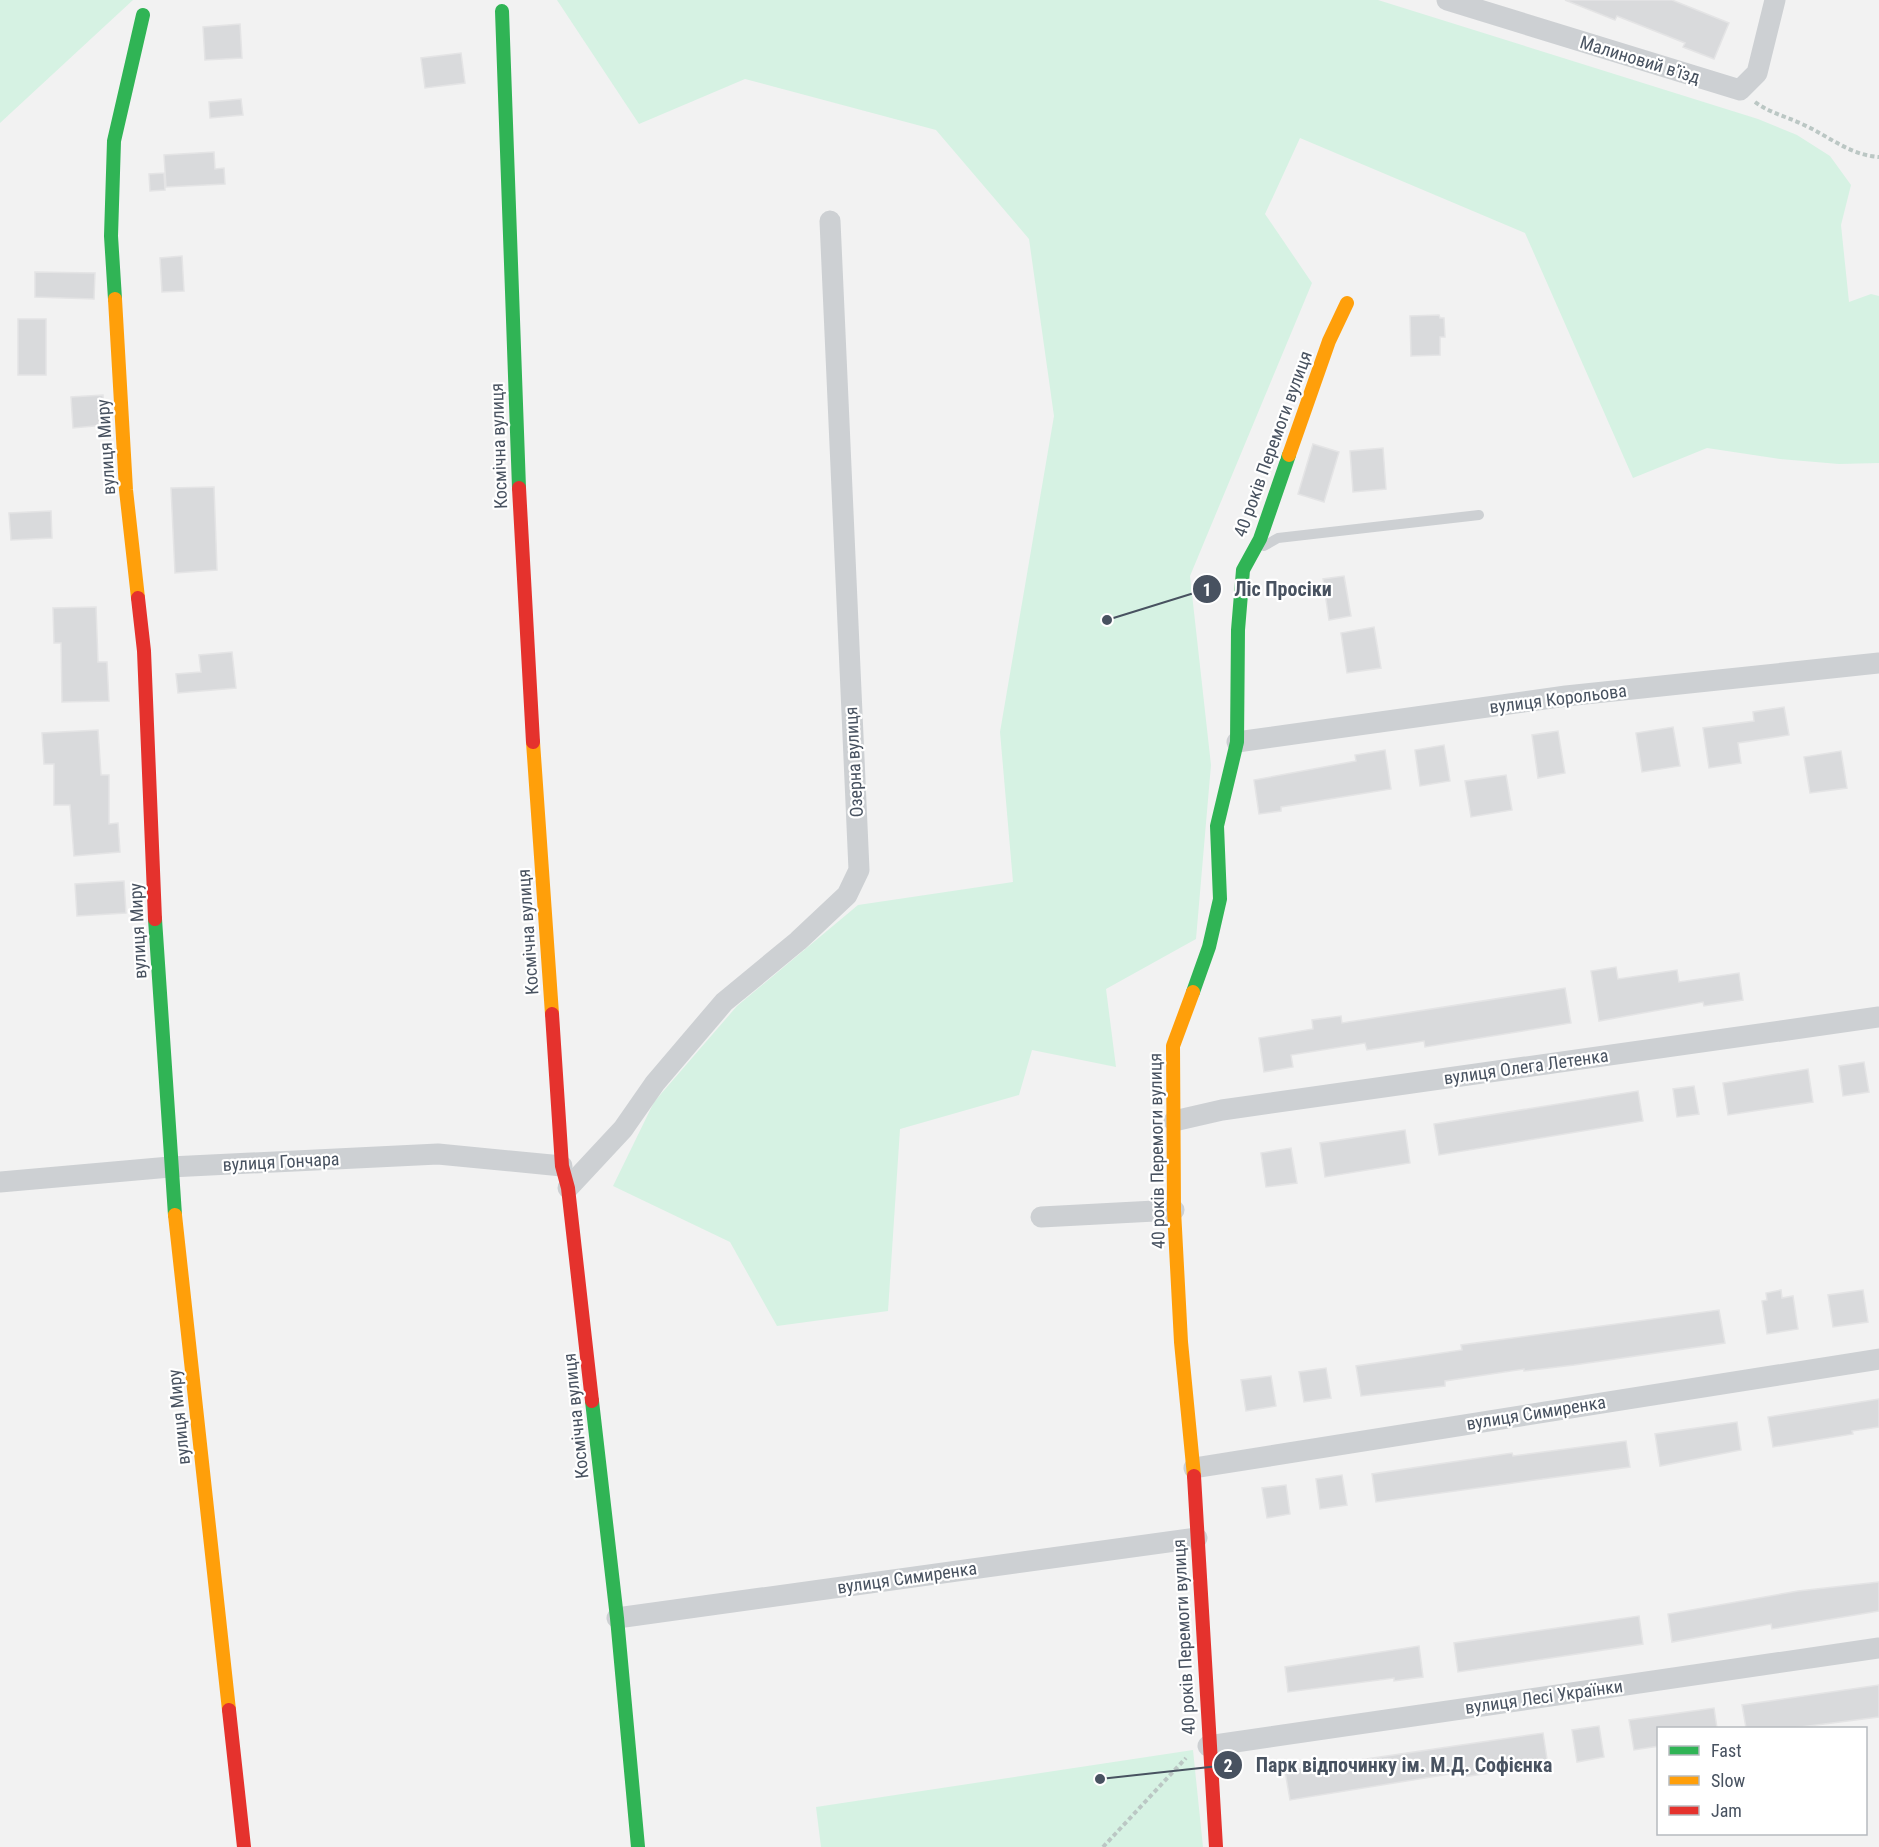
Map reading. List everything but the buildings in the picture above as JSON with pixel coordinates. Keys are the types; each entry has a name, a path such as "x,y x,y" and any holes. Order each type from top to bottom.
{"street":[{"name":"Малиновий в'їзд","path":"1447,0 1740,90"},
{"path":"1740,90 1756,73 1774,0"},
{"name":"Космічна вулиця","path":"502,11 522,584 562,1166 568,1188 617,1618 638,1847"},
{"name":"вулиця Миру","path":"143,15 114,141 111,236 126,490 144,651 155,919 170,1167 244,1847"},
{"name":"Озерна вулиця","path":"568,1188 623,1129 655,1083 724,1002 798,941 847,895 859,870 830,221"},
{"name":"40 років Перемоги вулиця","path":"1216,1847 1208,1746 1194,1468 1181,1342 1174,1210 1173,1046 1209,947 1220,899 1217,826 1237,742 1238,630 1243,570 1254,551 1329,341 1347,303"},
{"name":"вулиця Корольова","path":"1237,742 1566,696 1879,663"},
{"name":"вулиця Олега Летенка","path":"1174,1121 1221,1110 1879,1017"},
{"name":"вулиця Гончара","path":"0,1182 170,1167 438,1154 562,1166"},
{"path":"1041,1217 1174,1210"},
{"name":"вулиця Симиренка","path":"1194,1468 1879,1359"},
{"name":"вулиця Симиренка","path":"617,1618 1197,1538"},
{"name":"вулиця Лесі Українки","path":"1208,1746 1879,1648"}],"lane":[{"path":"1254,551 1278,538 1479,515"}],"path":[{"path":"1740,90 1770,113 1803,124 1861,156 1879,157"},
{"path":"1103,1847 1193,1750 1208,1746"}],"green space":[{"path":"0,0 133,0 0,123"},
{"path":"557,0 1378,0 1758,119 1797,135 1830,156 1851,185 1841,225 1849,302 1871,294 1879,296 1879,463 1839,464 1780,459 1707,448 1633,478 1525,233 1300,138 1265,214 1312,283 1190,576 1211,765 1196,939 1106,989 1116,1067 1032,1050 1019,1095 900,1129 888,1311 777,1326 730,1242 613,1186 654,1102 737,1006 858,905 1013,882 1000,732 1054,416 1029,239 936,130 745,79 639,124"},
{"path":"1193,1750 1203,1847 821,1847 816,1807"}],"traffic: fast":[{"path":"502,11 519,488"},
{"path":"115,299 111,236 114,141 143,15"},
{"path":"1193,992 1209,947 1220,899 1217,826 1237,742 1238,630 1243,570 1260,539 1289,455"},
{"path":"155,919 175,1215"},
{"path":"592,1401 617,1618 638,1847"}],"traffic: slow":[{"path":"115,299 126,490 138,598"},
{"path":"1289,455 1329,341 1347,303"},
{"path":"533,742 552,1014"},
{"path":"1193,992 1173,1046 1174,1210 1181,1342 1194,1476"},
{"path":"175,1215 229,1710"}],"traffic: jam":[{"path":"519,488 533,742"},
{"path":"138,598 144,651 155,919"},
{"path":"552,1014 562,1166 568,1188 592,1401"},
{"path":"1194,1476 1216,1847"},
{"path":"229,1710 244,1847"}],"place":[{"name":"Ліс Просіки","path":"1107,620"},
{"name":"Парк відпочинку ім. М.Д. Софієнка","path":"1100,1779"}]}
